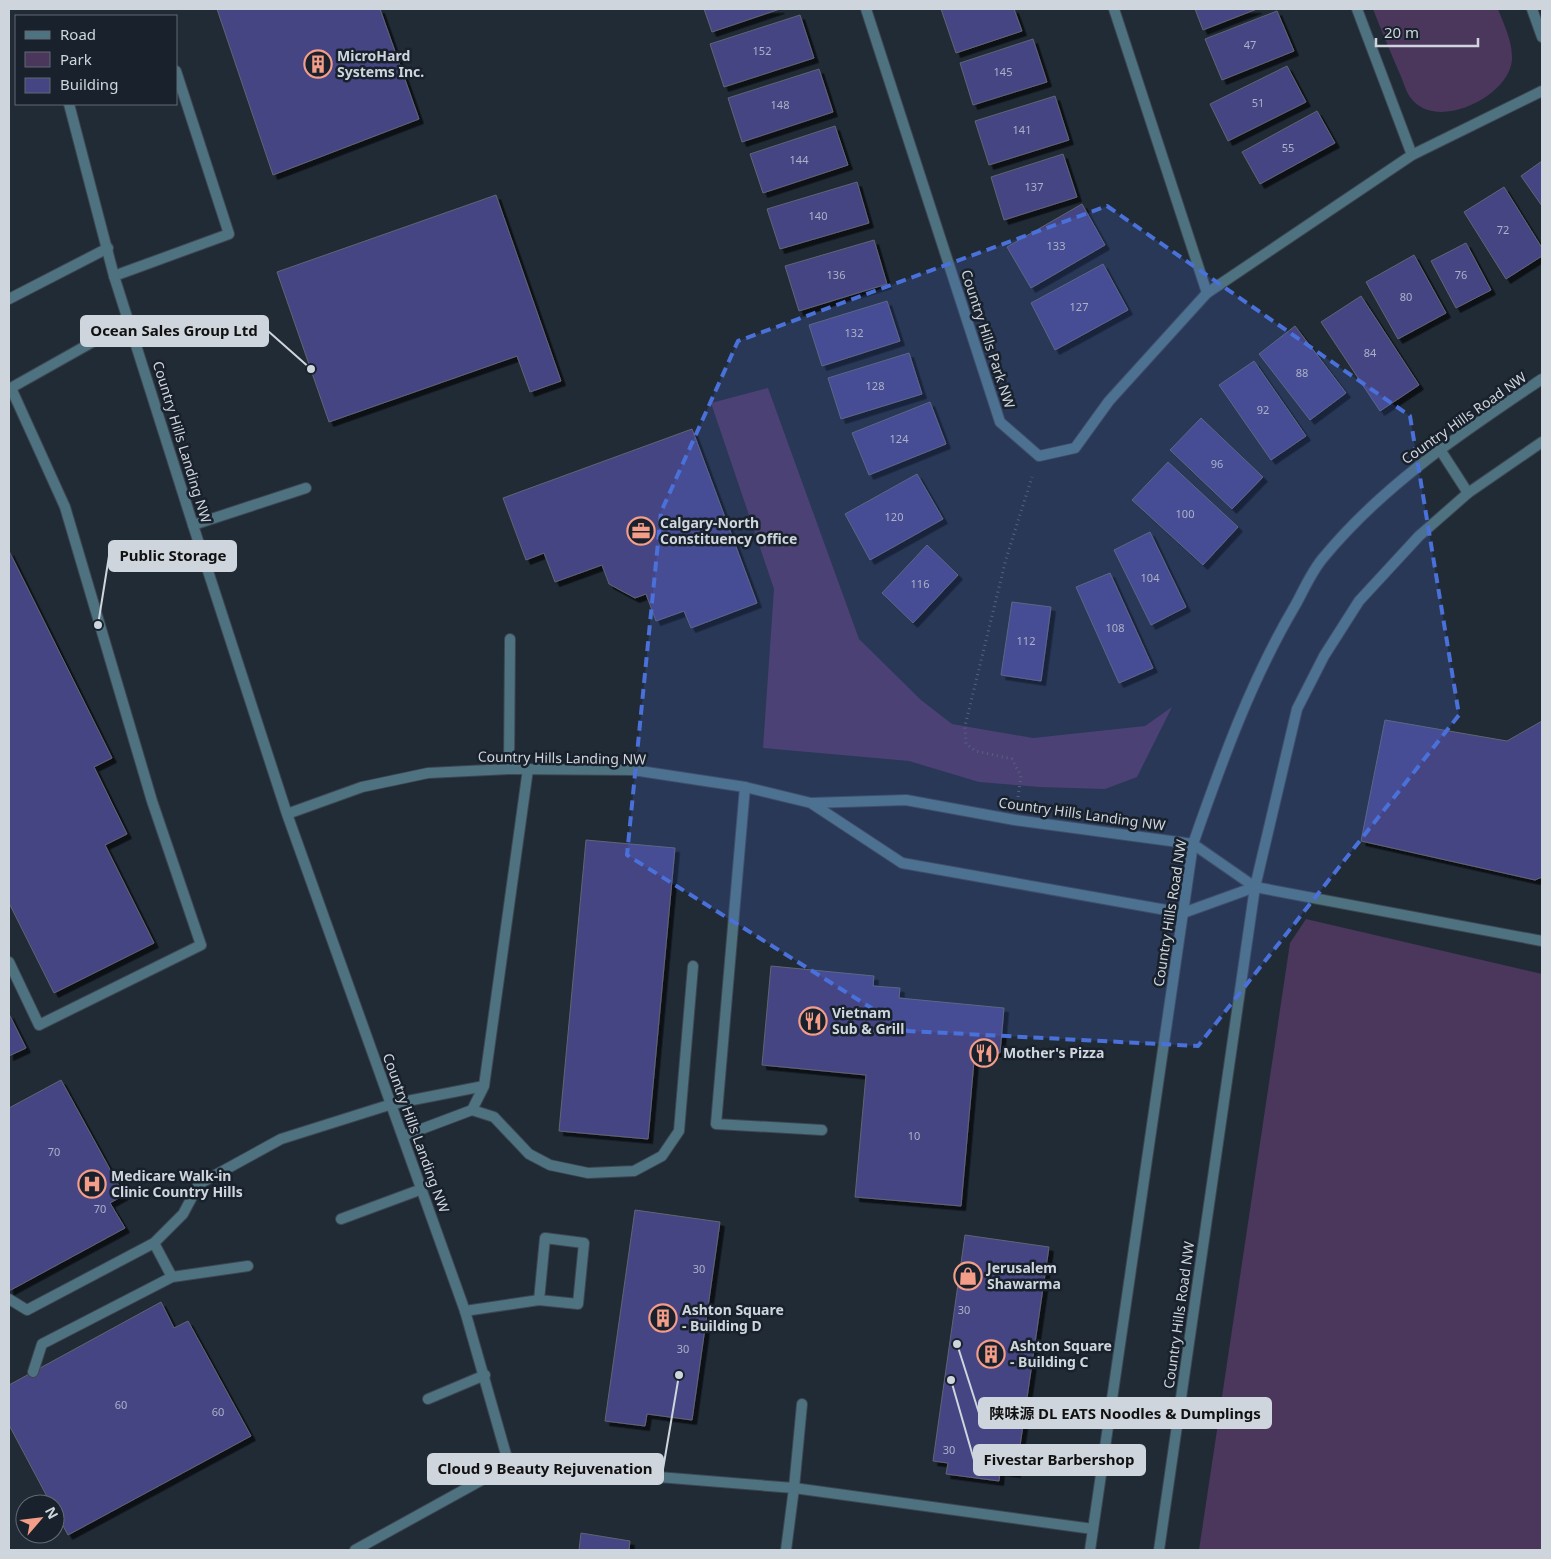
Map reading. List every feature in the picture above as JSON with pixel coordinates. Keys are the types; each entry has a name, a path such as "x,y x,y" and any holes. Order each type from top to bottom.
{"street":[{"name":"Country Hills Park NW","path":"866,9 1000,422 1038,456"},
{"path":"1114,9 1207,293"},
{"path":"1357,9 1412,155"},
{"path":"1532,9 1542,37"},
{"path":"114,276 229,234 178,77"},
{"path":"1038,456 1076,448 1109,401 1207,293 1412,155 1542,92"},
{"name":"Country Hills Landing NW","path":"69,105 114,276 130,321 193,525 287,814 465,1312 485,1375 509,1465"},
{"path":"9,299 108,248"},
{"path":"9,962 39,1025 201,945 141,764 65,507 10,388 130,321"},
{"name":"Country Hills Road NW","path":"1090,1550 1193,844 1232,735 1272,645 1322,559 1384,494 1440,448 1542,379"},
{"name":"Country Hills Road NW","path":"1159,1550 1256,887 1296,709 1324,656 1359,601 1419,536 1468,493 1542,442"},
{"path":"1440,448 1468,493"},
{"path":"193,525 306,488"},
{"path":"509,768 510,639"},
{"name":"Country Hills Landing NW","path":"287,814 362,788 428,774 509,768 633,770 745,787 811,803 906,800 1015,820 1193,844 1256,887"},
{"path":"472,1110 484,1086 528,769"},
{"path":"745,787 716,1124 822,1130"},
{"name":"Country Hills Landing NW","path":"811,803 902,863 1183,912 1256,887"},
{"path":"1256,887 1542,941"},
{"path":"403,1136 472,1110 494,1116 529,1154 550,1165 588,1173 634,1171 662,1156 679,1131 693,966"},
{"path":"9,1299 27,1310 154,1243 182,1214 199,1184 281,1139 392,1104 484,1086"},
{"path":"341,1219 422,1189"},
{"path":"465,1312 539,1300 578,1304 584,1242 545,1238 539,1300"},
{"path":"154,1243 172,1277"},
{"path":"33,1372 42,1344 172,1277 248,1266"},
{"path":"428,1399 485,1375"},
{"path":"786,1550 802,1404"},
{"path":"355,1550 509,1465 794,1488 1093,1529"}],"path":[{"path":"1015,820 1021,776 1018,768 1012,758 976,751 966,744 965,726 1006,559 1038,456"}],"highlighted area":[{"path":"1107,206 1410,416 1459,715 1198,1046 908,1031 627,855 661,512 738,341"}],"green space":[{"path":"1373,9 1498,9 1508,34 1512,53 1508,74 1485,97 1469,106 1452,111 1436,112 1421,107 1410,97 1407,91"},
{"path":"768,388 859,639 921,700 952,724 1033,738 1145,726 1172,707 1137,777 1105,789 1039,787 979,782 909,761 763,748 774,589 711,403"},
{"path":"1306,919 1542,974 1542,1550 1199,1550 1290,943"}],"building":[{"name":"MicroHard Systems Inc.","path":"217,9 380,9 419,119 273,175"},
{"path":"704,9 780,9 712,32"},
{"path":"941,9 1014,9 1022,31 956,53"},
{"path":"1195,9 1257,9 1203,30"},
{"path":"1277,11 1294,51 1222,80 1205,39"},
{"path":"800,15 814,58 724,87 710,44"},
{"path":"1033,39 1047,82 973,105 960,63"},
{"path":"1287,66 1306,102 1228,141 1210,104"},
{"path":"819,69 833,112 742,142 728,98"},
{"path":"1055,96 1069,140 989,165 975,121"},
{"path":"1317,111 1335,143 1260,184 1242,152"},
{"path":"835,126 848,165 763,193 750,154"},
{"path":"1063,154 1077,197 1004,220 991,177"},
{"path":"1542,161 1542,206 1521,176"},
{"path":"857,182 869,223 780,249 767,209"},
{"path":"1504,187 1542,248 1542,256 1506,279 1464,212"},
{"path":"496,195 561,381 530,392 517,356 329,422 277,272"},
{"path":"1082,204 1105,245 1031,288 1007,247"},
{"path":"874,240 887,284 799,311 785,266"},
{"path":"1466,243 1491,290 1456,308 1431,261"},
{"path":"1414,255 1446,313 1398,339 1366,282"},
{"path":"1103,264 1128,310 1055,350 1031,303"},
{"path":"1361,296 1419,385 1380,411 1321,322"},
{"path":"887,301 900,341 822,366 809,325"},
{"path":"1295,326 1346,393 1310,420 1259,354"},
{"path":"909,353 922,394 841,419 828,378"},
{"path":"1254,361 1306,436 1271,460 1219,385"},
{"path":"930,402 946,444 869,475 852,433"},
{"path":"1201,418 1263,477 1232,509 1170,450"},
{"path":"692,429 757,603 691,628 684,611 656,621 646,594 635,598 609,584 602,565 555,582 544,553 526,560 503,498"},
{"path":"1168,462 1238,527 1203,565 1132,500"},
{"path":"917,474 943,519 870,560 845,514"},
{"path":"1150,532 1186,607 1151,625 1114,550"},
{"path":"927,545 958,575 913,623 882,593"},
{"path":"9,551 112,758 94,767 127,834 105,845 154,943 54,993 9,903"},
{"path":"1110,573 1153,668 1119,683 1076,587"},
{"path":"1012,602 1051,607 1041,681 1001,675"},
{"path":"1385,720 1507,741 1542,721 1542,877 1535,880 1361,841"},
{"path":"586,840 675,848 648,1139 559,1131"},
{"path":"771,966 874,976 873,986 900,988 899,998 1004,1008 1000,1053 975,1050 961,1206 855,1197 866,1075 762,1065"},
{"path":"9,1014 26,1048 9,1056"},
{"path":"61,1080 124,1195 110,1203 125,1228 9,1291 9,1108"},
{"name":"Ashton Square - Building D","path":"635,1210 720,1222 692,1420 647,1414 645,1426 605,1421"},
{"name":"Ashton Square - Building C","path":"965,1235 1049,1247 1016,1473 1000,1471 999,1481 946,1474 948,1463 933,1461"},
{"path":"161,1302 174,1328 188,1321 251,1436 68,1535 65,1529 65,1494 46,1494 9,1425 9,1385"},
{"path":"581,1533 630,1541 629,1550 579,1550"}],"place":[{"name":"MicroHard Systems Inc.","path":"318,64"},
{"name":"Ocean Sales Group Ltd","path":"311,369"},
{"name":"Calgary-North Constituency Office","path":"641,531"},
{"name":"Public Storage","path":"98,625"},
{"name":"Vietnam Sub & Grill","path":"813,1021"},
{"name":"Mother's Pizza","path":"984,1053"},
{"name":"Medicare Walk-in Clinic Country Hills","path":"92,1184"},
{"name":"Jerusalem Shawarma","path":"968,1276"},
{"name":"Ashton Square - Building D","path":"663,1318"},
{"name":"陕味源 DL EATS Noodles & Dumplings","path":"957,1344"},
{"name":"Ashton Square - Building C","path":"991,1354"},
{"name":"Cloud 9 Beauty Rejuvenation","path":"679,1375"},
{"name":"Fivestar Barbershop","path":"951,1380"}]}
